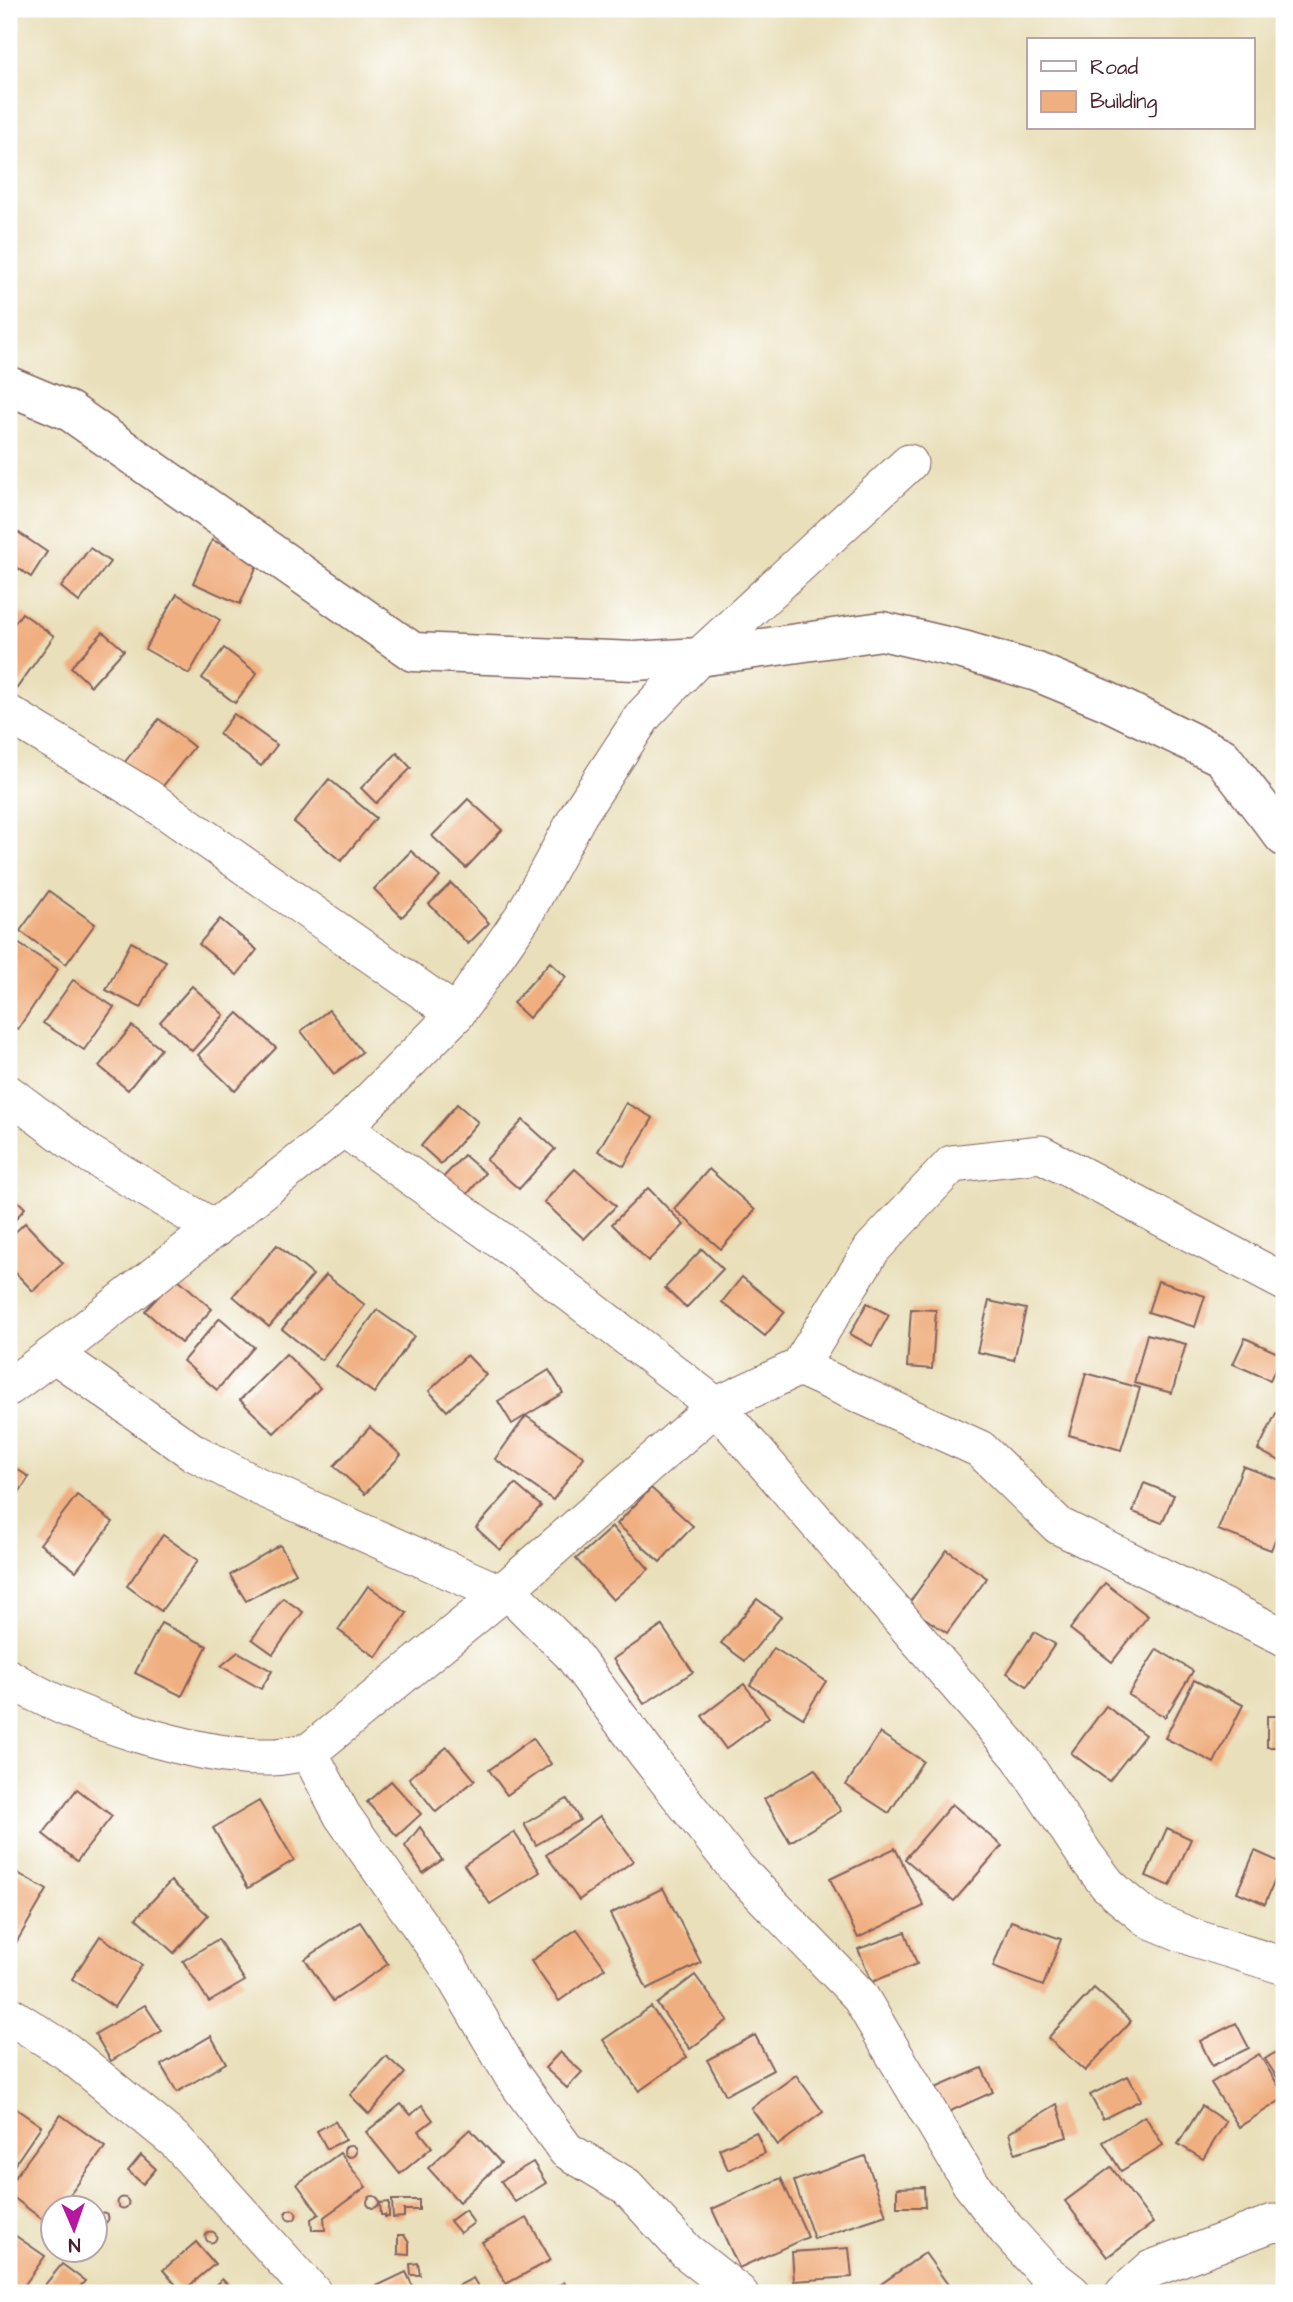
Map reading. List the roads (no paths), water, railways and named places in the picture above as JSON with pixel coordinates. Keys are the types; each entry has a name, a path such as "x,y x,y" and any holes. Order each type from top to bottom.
{"street":[{"path":"9,386 69,411 413,652 635,661 699,657 882,631 963,650 1037,672 1107,701 1222,757 1284,837"},
{"path":"9,1387 343,1128 456,1014 524,915 551,862 643,716 699,657 909,463"},
{"path":"9,714 145,796 456,1014"},
{"path":"9,1094 86,1152 215,1229"},
{"path":"343,1128 521,1255 716,1406 1020,1757 1107,1884 1149,1919 1197,1940 1284,1966"},
{"path":"9,1678 34,1694 128,1731 212,1752 273,1757 309,1752 504,1592 716,1406 799,1367 872,1248 952,1164 1041,1154 1284,1282"},
{"path":"54,1354 193,1452 258,1486 504,1592 571,1653 736,1868 859,1995 971,2184 1006,2229 1037,2262 1072,2293"},
{"path":"799,1367 980,1450 1059,1526 1284,1637"},
{"path":"309,1752 342,1815 449,1967 512,2076 566,2150 626,2186 686,2251 740,2293"},
{"path":"9,2015 66,2051 176,2141 313,2293"},
{"path":"1124,2293 1151,2269 1273,2223 1284,2224"}]}
